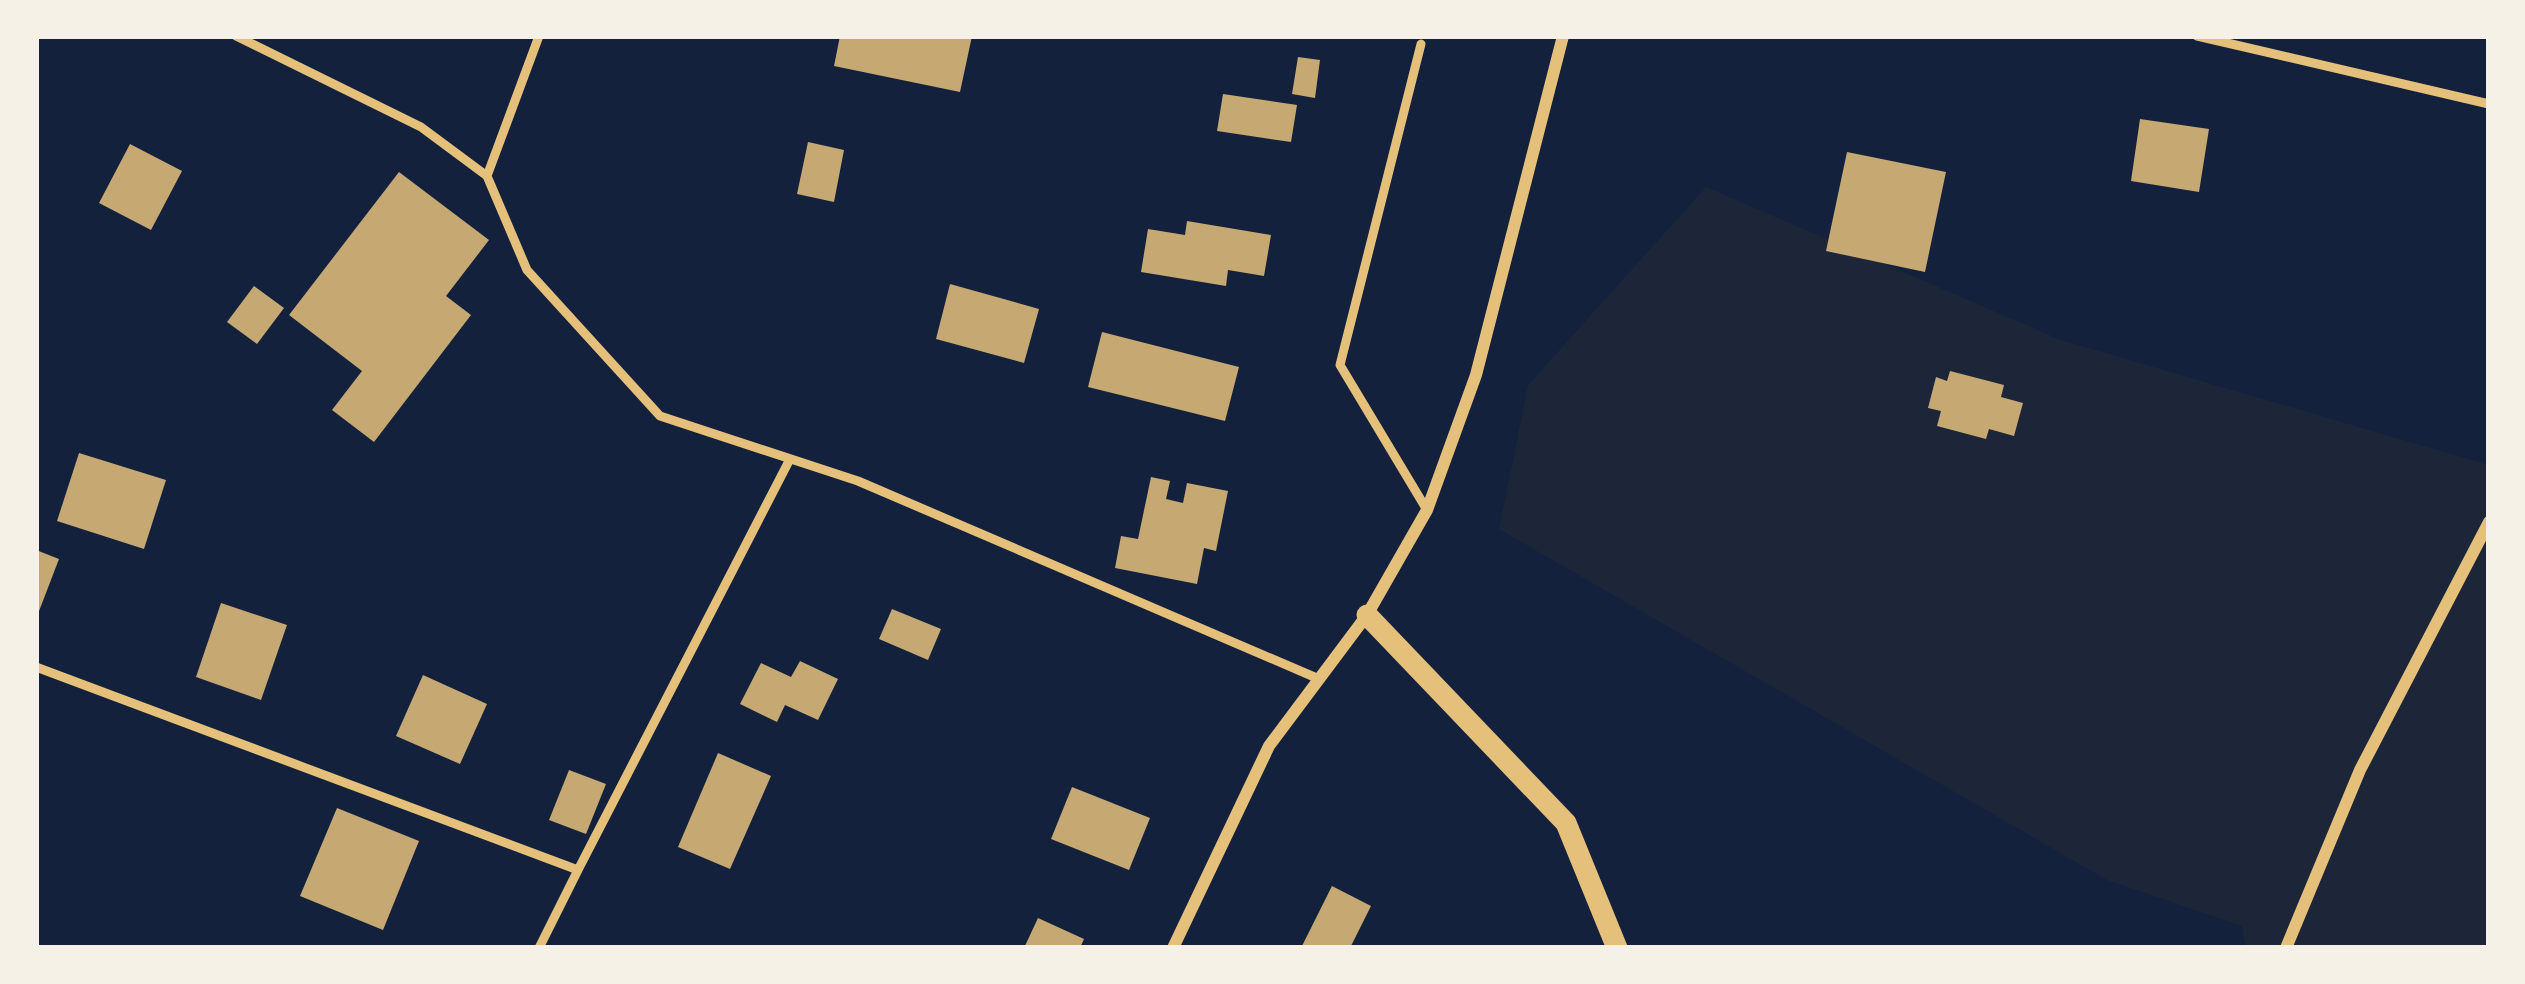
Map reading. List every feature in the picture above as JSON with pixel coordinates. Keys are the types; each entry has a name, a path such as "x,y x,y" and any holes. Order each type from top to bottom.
{"street":[{"path":"1173,948 1269,746 1367,615 1427,510 1476,375 1563,36"},
{"path":"2286,948 2360,770 2489,522"},
{"path":"1367,615 1566,823 1618,948"}],"lane":[{"path":"236,36 421,127 487,176 527,271 660,416 858,481 1319,680"},
{"path":"487,176 539,36"},
{"path":"2197,36 2489,104"},
{"path":"1421,44 1340,365 1427,510"},
{"path":"539,948 790,459"},
{"path":"36,668 578,870"}],"shaded area":[{"path":"1706,187 2061,340 2489,465 2489,948 2246,948 2242,926 2107,880 1499,529 1528,385"}],"building":[{"path":"840,36 972,36 960,92 834,66"},
{"path":"1298,57 1320,60 1315,98 1292,94"},
{"path":"1223,94 1297,105 1291,142 1217,131"},
{"path":"2140,119 2209,129 2199,192 2131,181"},
{"path":"808,142 844,150 834,202 797,194"},
{"path":"130,144 182,171 151,230 99,203"},
{"path":"1847,152 1946,172 1925,272 1826,251"},
{"path":"399,172 489,240 446,296 471,315 374,442 332,410 362,371 289,315"},
{"path":"1187,221 1271,235 1264,276 1228,270 1226,286 1141,272 1148,229 1185,235"},
{"path":"950,284 1039,309 1024,363 936,339"},
{"path":"254,286 284,308 257,344 227,322"},
{"path":"1102,332 1239,367 1225,421 1088,387"},
{"path":"1950,371 2004,385 2001,397 2023,403 2014,436 1989,429 1986,439 1937,426 1941,411 1928,408 1936,377 1947,381"},
{"path":"79,453 166,480 144,549 57,521"},
{"path":"1151,477 1170,481 1166,499 1183,503 1187,483 1228,491 1216,551 1204,548 1197,584 1115,568 1121,536 1138,539"},
{"path":"36,550 59,559 36,619"},
{"path":"221,603 287,625 261,700 196,677"},
{"path":"892,609 941,629 928,660 879,639"},
{"path":"800,661 838,679 818,720 785,705 777,722 740,704 761,663 791,677"},
{"path":"423,675 487,704 460,764 396,736"},
{"path":"718,753 771,776 730,869 678,847"},
{"path":"569,770 606,784 586,834 549,820"},
{"path":"1072,787 1150,818 1129,870 1051,839"},
{"path":"337,808 419,841 383,930 300,896"},
{"path":"1332,886 1371,906 1350,948 1301,948"},
{"path":"1038,918 1084,939 1080,948 1024,948"}]}
